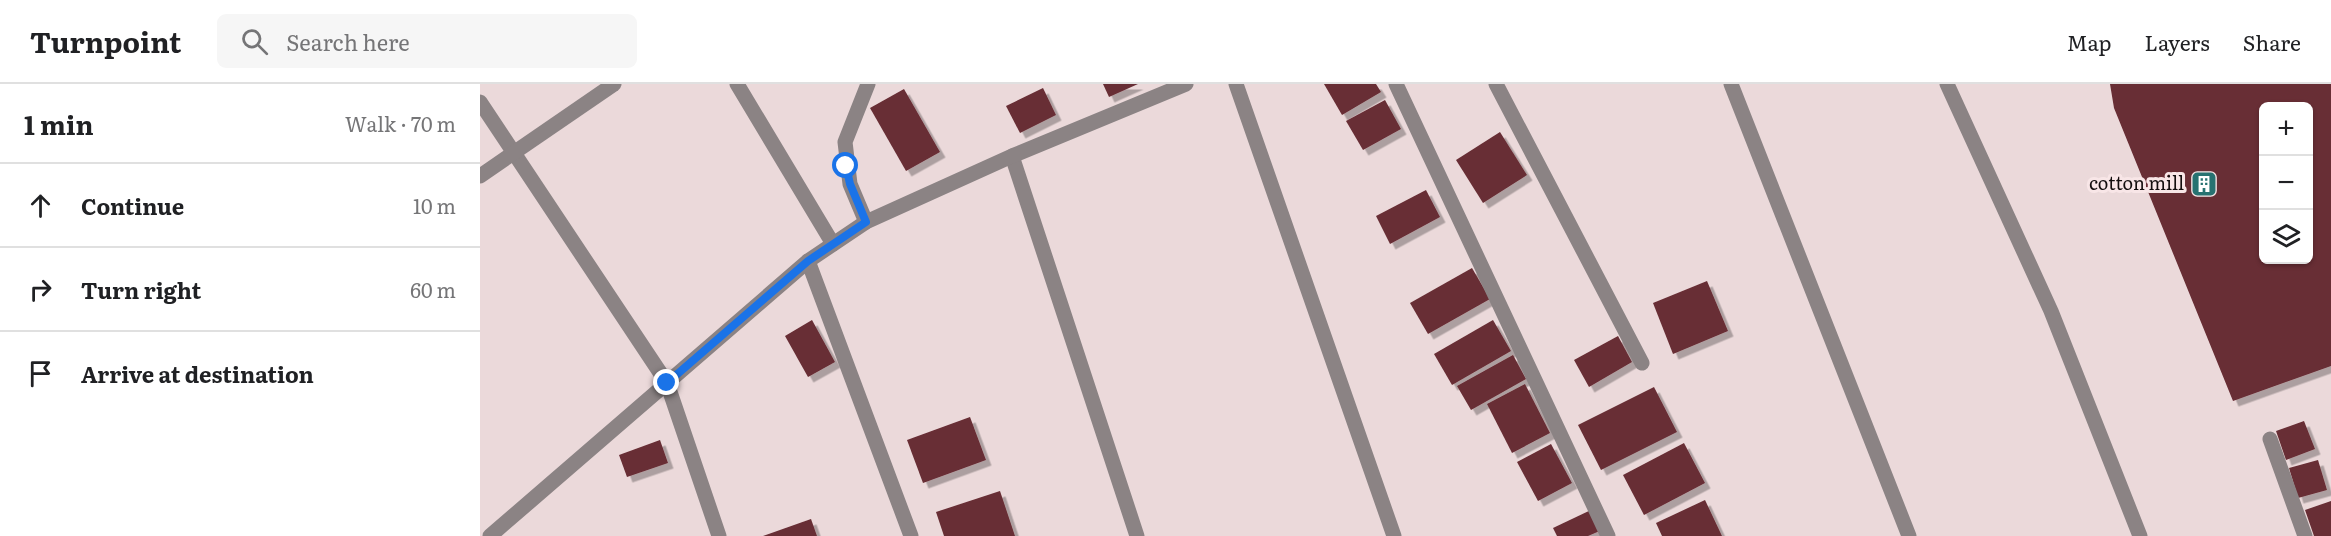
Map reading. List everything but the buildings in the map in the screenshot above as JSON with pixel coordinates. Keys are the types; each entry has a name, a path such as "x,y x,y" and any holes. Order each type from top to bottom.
{"street":[{"path":"480,176 614,84"},
{"path":"737,84 833,244"},
{"path":"866,222 850,184 845,142 868,84"},
{"path":"490,536 808,261 866,222 1012,156 1186,84"},
{"path":"1236,84 1394,536"},
{"path":"1396,84 1608,536"},
{"path":"1496,84 1642,363"},
{"path":"1731,84 1909,536"},
{"path":"1947,84 2051,311 2140,536"},
{"path":"480,102 667,383 719,536"},
{"path":"1012,156 1137,536"},
{"path":"808,261 910,536"},
{"path":"2270,439 2306,536"}],"place":[{"name":"cotton mill","path":"2204,184"}],"route":[{"path":"667,383 808,261 866,222 850,184 846,166"}]}
